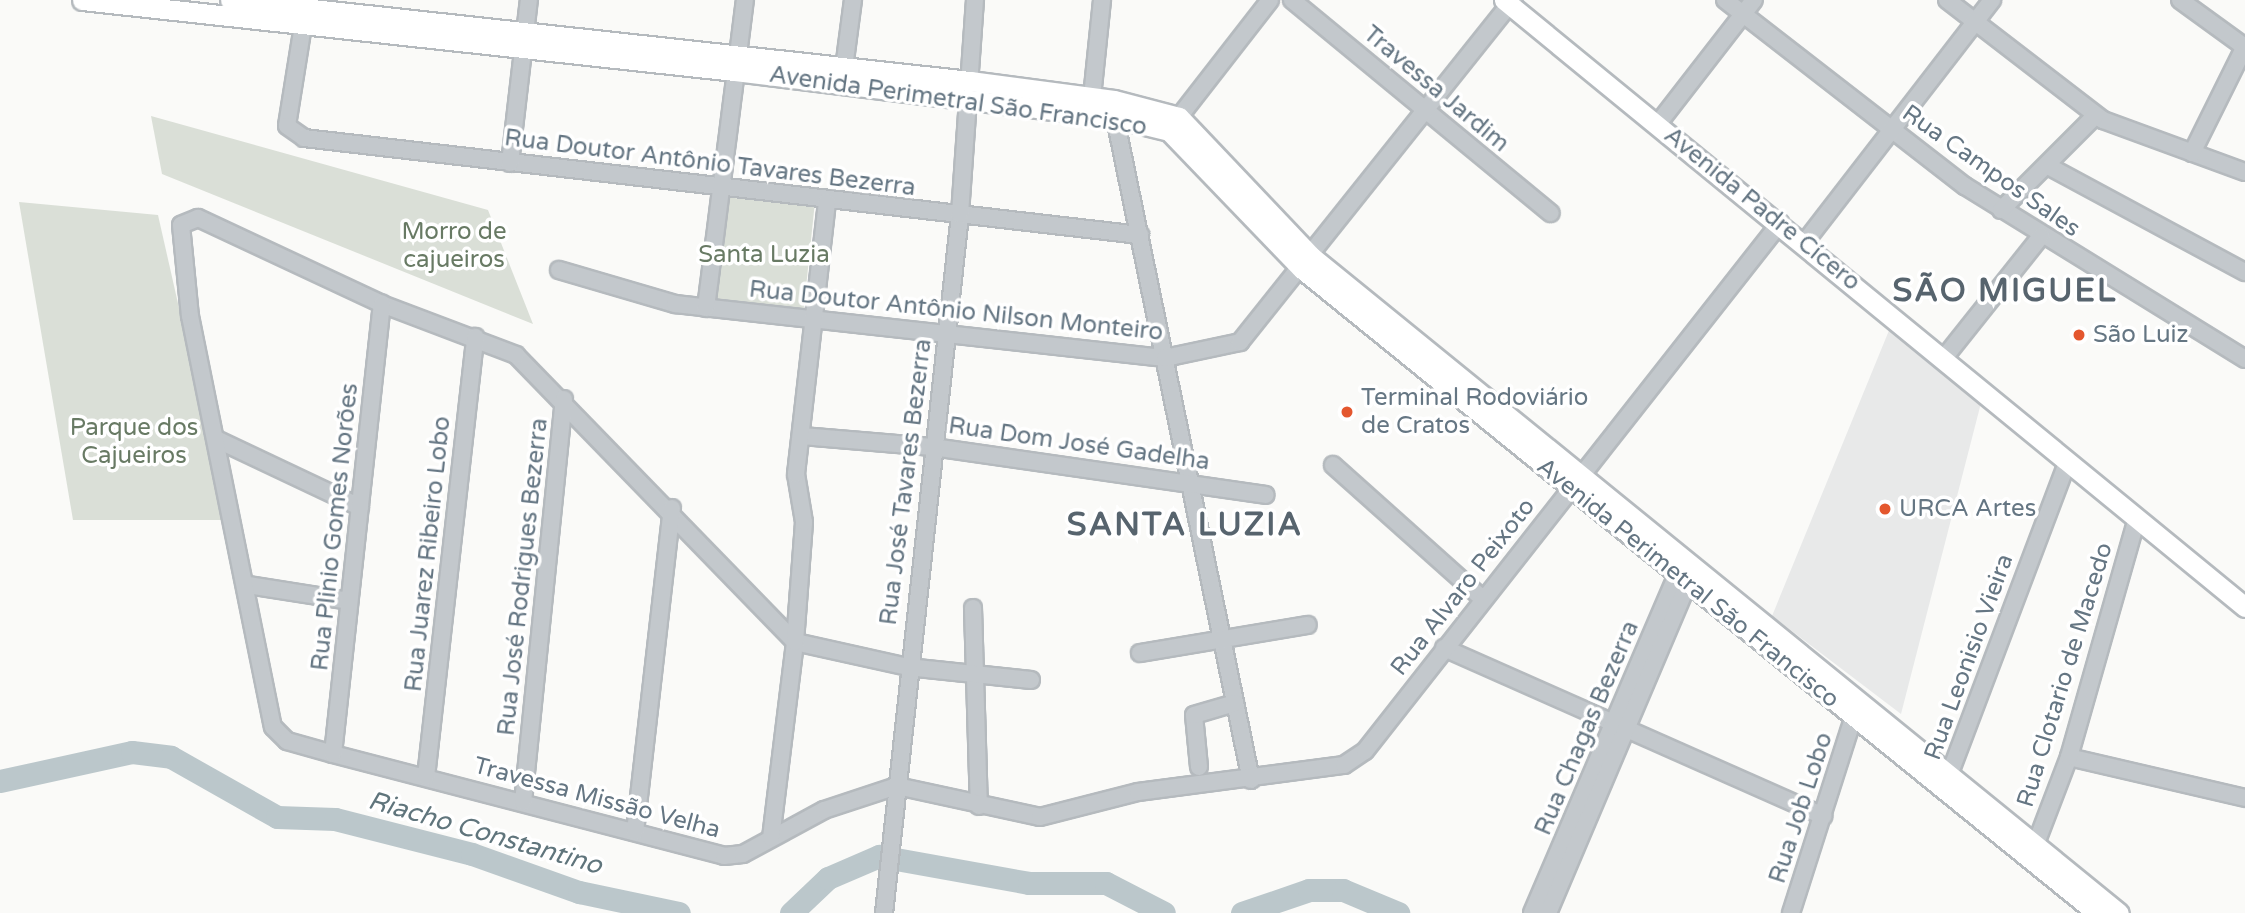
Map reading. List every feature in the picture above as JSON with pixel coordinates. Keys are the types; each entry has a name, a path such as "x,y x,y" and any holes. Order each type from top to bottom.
{"main road":[{"name":"Avenida Perimetral São Francisco","path":"82,0 305,10"},
{"name":"Avenida Perimetral São Francisco","path":"230,0 398,26 1179,117 1226,176 1307,262 1946,783 2097,913"},
{"name":"Avenida Padre Cícero","path":"1509,1 2245,607"},
{"name":"Avenida Perimetral São Francisco","path":"737,64 844,68 969,91 1092,97 1184,140 1226,176"},
{"name":"Avenida Perimetral São Francisco","path":"1686,573 1854,716 2035,846 2119,913"}],"street":[{"path":"510,163 529,0"},
{"path":"706,308 718,188 745,0"},
{"path":"844,68 853,0"},
{"name":"Rua José Tavares Bezerra","path":"884,913 908,667 960,214 975,0"},
{"path":"1092,97 1102,0"},
{"path":"1179,117 1270,0"},
{"name":"Travessa Jardim","path":"1292,0 1550,214"},
{"name":"Rua Campos Sales","path":"1725,0 1892,130 2001,210 2244,357"},
{"path":"1657,125 1754,0"},
{"path":"1947,0 2095,114 2245,172"},
{"path":"1805,242 1992,0"},
{"path":"2180,0 2245,46 2192,153"},
{"name":"Rua Doutor Antônio Nilson Monteiro","path":"559,270 706,308 1164,358 1240,342 1427,110 1509,1"},
{"name":"Rua Doutor Antônio Tavares Bezerra","path":"305,10 287,118 289,131 304,138 827,202 960,214 1140,236"},
{"path":"897,786 979,806 1040,817 1138,792 1251,780 1219,636 1192,482 1113,108"},
{"path":"2001,210 2048,166 2095,114"},
{"path":"2048,166 2245,272"},
{"path":"771,838 796,642 804,522 796,474 827,202"},
{"path":"349,601 248,585 190,316 179,230 198,218 382,304 475,337 516,355 564,399 672,508 796,642 908,667 975,671 1031,680"},
{"name":"Rua Alvaro Peixoto","path":"1251,780 1329,770 1365,751 1482,598 1780,223"},
{"path":"1944,358 2041,236"},
{"name":"Rua Plinio Gomes Norões","path":"333,754 382,304"},
{"name":"Rua Juarez Ribeiro Lobo","path":"426,777 475,337"},
{"name":"Rua José Rodrigues Bezerra","path":"523,802 564,399"},
{"name":"Rua Dom José Gadelha","path":"802,436 933,447 1192,482 1266,495"},
{"path":"218,440 360,507"},
{"name":"Rua Leonisio Vieira","path":"1946,783 2068,461"},
{"path":"1333,465 1482,598"},
{"path":"635,832 672,508"},
{"name":"Rua Clotario de Macedo","path":"2035,846 2069,757 2137,518"},
{"name":"Rua Chagas Bezerra","path":"1532,913 1620,725 1686,573"},
{"name":"Travessa Missão Velha","path":"248,585 269,718 287,741 724,856 771,838 824,810 897,786"},
{"path":"973,608 979,806"},
{"path":"1140,653 1219,636 1308,625"},
{"path":"1444,648 1823,816"},
{"path":"1199,767 1194,715 1235,703"},
{"name":"Rua Job Lobo","path":"1791,913 1854,716"},
{"name":"Rua Chagas Bezerra","path":"1548,913 1620,725"},
{"path":"2069,757 2245,798"}],"shaded area":[{"name":"URCA Artes","path":"1890,328 1981,403 1901,714 1772,616"}],"green space":[{"name":"Morro de cajueiros","path":"151,116 488,210 533,324 162,174"},
{"name":"Santa Luzia","path":"725,197 815,206 803,312 714,302"},
{"name":"Parque dos Cajueiros","path":"19,202 158,215 227,520 73,520"}],"waterway":[{"name":"Riacho Constantino","path":"0,781 132,752 171,757 277,817 335,819 472,854 579,892 679,913"},
{"name":"Riacho Constantino","path":"791,913 828,878 879,856 1029,883 1106,883 1164,913"},
{"name":"Riacho Constantino","path":"1242,913 1309,890 1343,890 1398,913"}],"place":[{"name":"São Luiz","path":"2079,335"},
{"name":"Terminal Rodoviário de Cratos","path":"1347,412"},
{"name":"URCA Artes","path":"1885,509"}],"district":[{"name":"SÃO MIGUEL","path":"2005,291"},
{"name":"SANTA LUZIA","path":"1185,525"}]}
